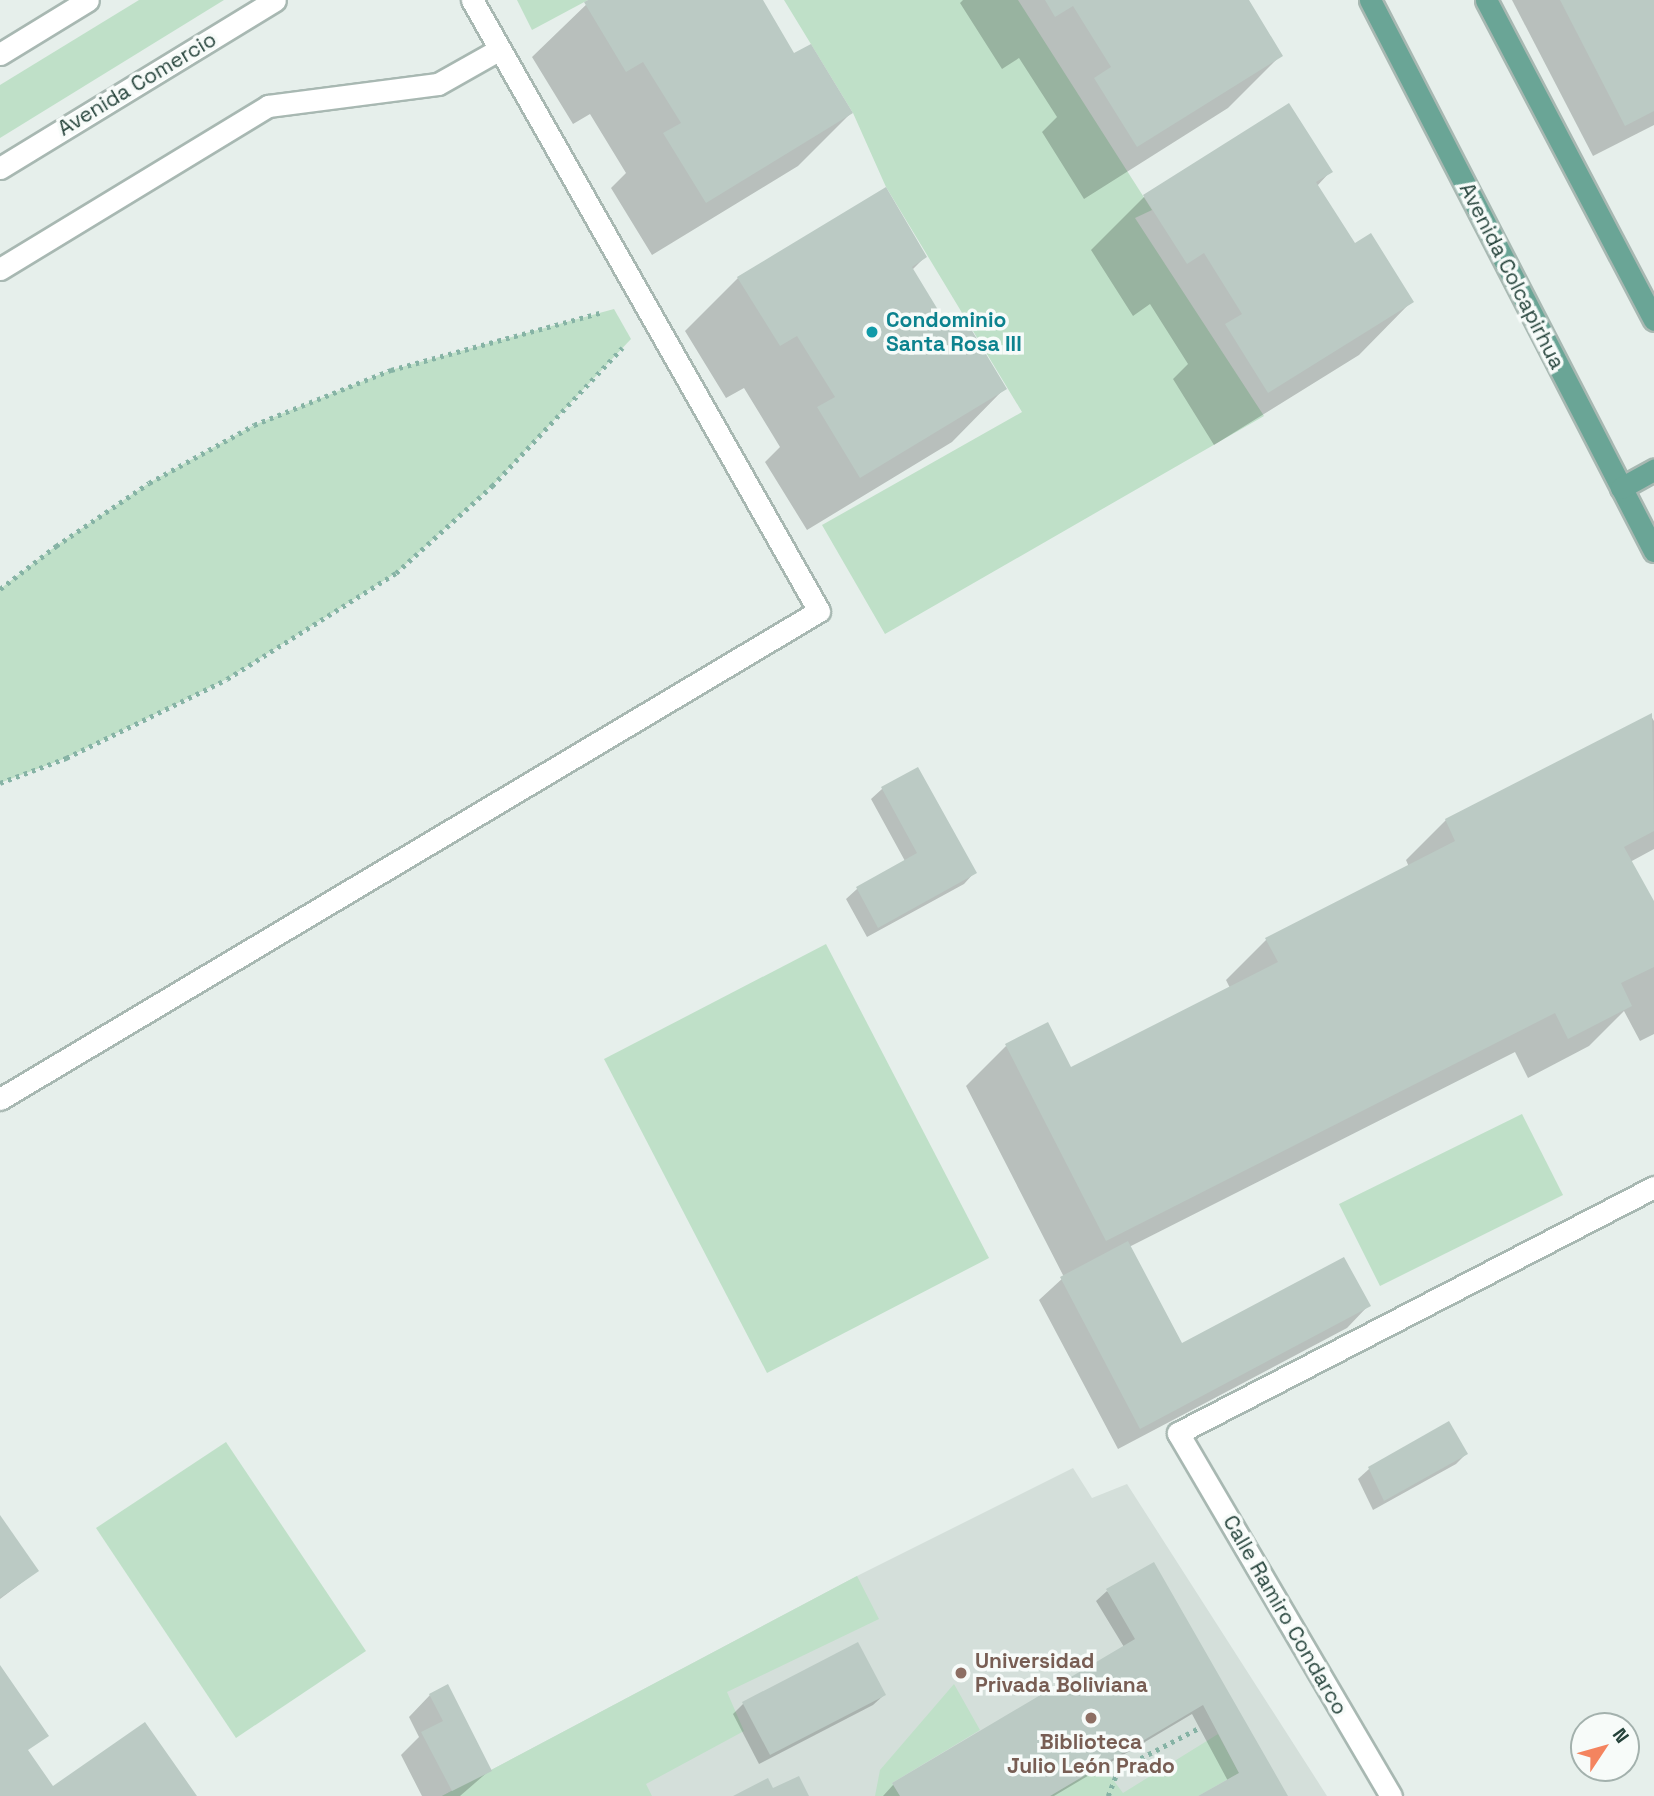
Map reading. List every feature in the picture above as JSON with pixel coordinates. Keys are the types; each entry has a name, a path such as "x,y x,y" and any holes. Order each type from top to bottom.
{"main road":[{"name":"Avenida Colcapirhua","path":"1370,0 1654,551"},
{"path":"1486,0 1654,320"},
{"path":"1621,488 1654,470"}],"street":[{"path":"0,54 88,0"},
{"name":"Avenida Comercio","path":"0,168 275,0"},
{"path":"0,1099 819,611 472,0"},
{"path":"0,269 268,106 438,84 498,50"},
{"name":"Calle Ramiro Condarco","path":"1391,1796 1178,1433 1654,1187"}],"path":[{"path":"0,589 56,546 149,483 254,425 391,370 614,309 648,312 631,339 492,486 396,573 227,679 66,758 0,783"},
{"path":"1108,1796 1118,1770 1199,1728"}],"shaded area":[{"name":"Universidad Privada Boliviana","path":"1073,1468 1092,1498 1127,1484 1327,1796 442,1796 857,1576"}],"green space":[{"path":"139,0 224,0 0,138 0,85"},
{"path":"517,0 588,0 532,30"},
{"path":"784,0 1018,0 1152,210 1135,218 1264,416 885,634 822,525 1022,412 886,187 853,113"},
{"path":"614,309 631,339 492,486 396,573 227,679 66,758 0,783 0,589 56,546 149,483 254,425 391,370"},
{"path":"826,944 989,1258 767,1373 604,1059"},
{"path":"1522,1114 1563,1195 1380,1286 1339,1204"},
{"path":"226,1442 366,1651 236,1738 96,1528"},
{"path":"857,1576 879,1619 727,1692 744,1731 646,1784 652,1796 442,1796"},
{"path":"954,1684 980,1730 892,1783 900,1796 875,1796 880,1770"},
{"path":"1218,1734 1239,1773 1198,1796 1050,1796 1102,1765 1123,1793"}],"building":[{"path":"763,0 794,53 811,44 853,113 706,203 663,133 681,123 643,62 626,72 584,2"},
{"path":"1045,0 1249,0 1283,56 1137,147 1094,78 1111,67 1073,6 1055,17"},
{"path":"1560,0 1654,0 1654,111 1625,126"},
{"path":"1289,103 1333,172 1316,182 1355,243 1371,233 1414,302 1268,393 1225,324 1242,314 1204,253 1187,264 1143,195"},
{"name":"Condominio Santa Rosa III","path":"886,187 927,257 912,267 949,328 965,319 1007,389 860,478 817,407 835,397 797,336 780,346 737,277"},
{"path":"1652,713 1654,831 1624,847 1654,901 1654,967 1621,983 1632,1006 1568,1039 1555,1013 1106,1241 1005,1044 1048,1022 1071,1067 1278,962 1265,938 1455,841 1445,819"},
{"path":"918,767 977,873 878,928 856,887 917,853 881,787"},
{"path":"1128,1241 1182,1343 1344,1257 1371,1306 1140,1429 1060,1277"},
{"path":"1449,1421 1468,1454 1384,1501 1368,1467"},
{"path":"0,1515 39,1571 0,1598"},
{"name":"Biblioteca Julio León Prado","path":"1154,1562 1288,1796 1198,1796 1239,1773 1203,1705 1050,1796 900,1796 892,1783 1135,1639 1106,1589"},
{"path":"858,1642 886,1695 770,1755 742,1702"},
{"path":"0,1665 49,1736 28,1750 53,1786 145,1722 197,1796 0,1796"},
{"path":"448,1684 492,1771 452,1791 421,1732 443,1721 429,1694"},
{"path":"799,1776 809,1796 733,1796 768,1778 773,1788"}],"place":[{"name":"Condominio Santa Rosa III","path":"872,332"},
{"name":"Universidad Privada Boliviana","path":"961,1673"},
{"name":"Biblioteca Julio León Prado","path":"1091,1718"}]}
